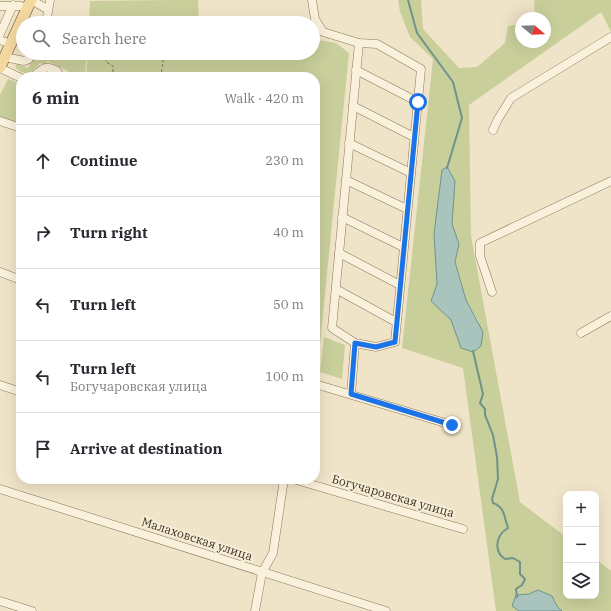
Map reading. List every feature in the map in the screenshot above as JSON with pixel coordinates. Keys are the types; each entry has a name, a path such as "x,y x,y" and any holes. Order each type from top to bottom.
{"main road":[{"path":"22,16 30,3"},
{"path":"0,68 5,57 5,42 16,25"}],"street":[{"path":"46,16 50,0"},
{"path":"312,0 315,16"},
{"path":"0,34 6,6 30,3 47,9"},
{"path":"320,27 323,32 358,43 377,44 421,69 395,342 376,347 355,343 332,328 358,43"},
{"path":"493,130 511,98 611,37"},
{"path":"5,57 16,59"},
{"path":"38,72 41,69 49,67 57,70 58,72"},
{"path":"0,68 16,76"},
{"path":"356,70 418,102"},
{"path":"353,106 414,137"},
{"path":"0,121 16,126"},
{"path":"349,143 411,174"},
{"path":"346,180 407,209"},
{"path":"492,292 480,256 480,243 611,181"},
{"path":"342,217 403,247"},
{"path":"339,253 400,285"},
{"path":"0,272 16,278"},
{"path":"336,289 396,322"},
{"path":"581,332 611,316"},
{"path":"351,394 355,343"},
{"path":"0,385 16,390"},
{"path":"320,385 452,425"},
{"path":"255,611 262,573 273,553 283,484"},
{"name":"Богучаровская улица","path":"310,484 463,529"},
{"name":"Малаховская улица","path":"0,489 386,611"},
{"path":"0,601 32,611"}],"path":[{"path":"106,60 106,62 113,66 113,72"},
{"path":"162,72 163,60"}],"green space":[{"path":"198,0 199,16 89,16 90,1"},
{"path":"398,0 421,0 423,29 459,68 477,67 505,43 508,26 515,25 515,48 550,48 469,105 471,236 520,502 563,535 563,599 599,599 599,561 611,571 611,611 562,611 557,606 555,600 538,590 529,594 516,595 512,606 519,611 496,611 463,368 402,348 433,59 410,37 400,12","holes":["442,171 455,181 452,224 459,244 455,262 466,300 479,322 461,348 451,320 431,301 437,284 434,234"]},
{"path":"534,0 611,0 611,32 601,12 551,47 551,12 535,12"},
{"path":"320,40 336,43 349,53 320,344 320,72 86,72 87,60 320,60"},
{"path":"32,60 86,60 85,72 69,72 47,61 45,65 40,63 32,72 22,72 15,66 17,64 28,68"},
{"path":"8,79 16,82 16,124 0,118 0,95"},
{"path":"324,337 345,345 342,379 320,372"}],"water":[{"path":"447,167 455,181 452,224 459,244 455,262 466,300 483,332 481,346 473,352 461,348 451,320 431,301 437,284 434,234 442,170"},
{"path":"538,590 552,596 557,606 562,611 519,611 512,606 516,595 529,594"}],"waterway":[{"path":"408,0 417,33 453,82 462,118 447,168"},
{"path":"473,351 483,394 480,403 485,409 485,415 493,435 497,457 498,479 492,499 493,503 502,510 508,528 501,535 498,548 501,556 505,559 513,558 520,562 520,574 525,579 522,585 516,589 517,597"}],"route":[{"path":"418,102 395,342 376,347 355,343 351,394 452,425"}]}
